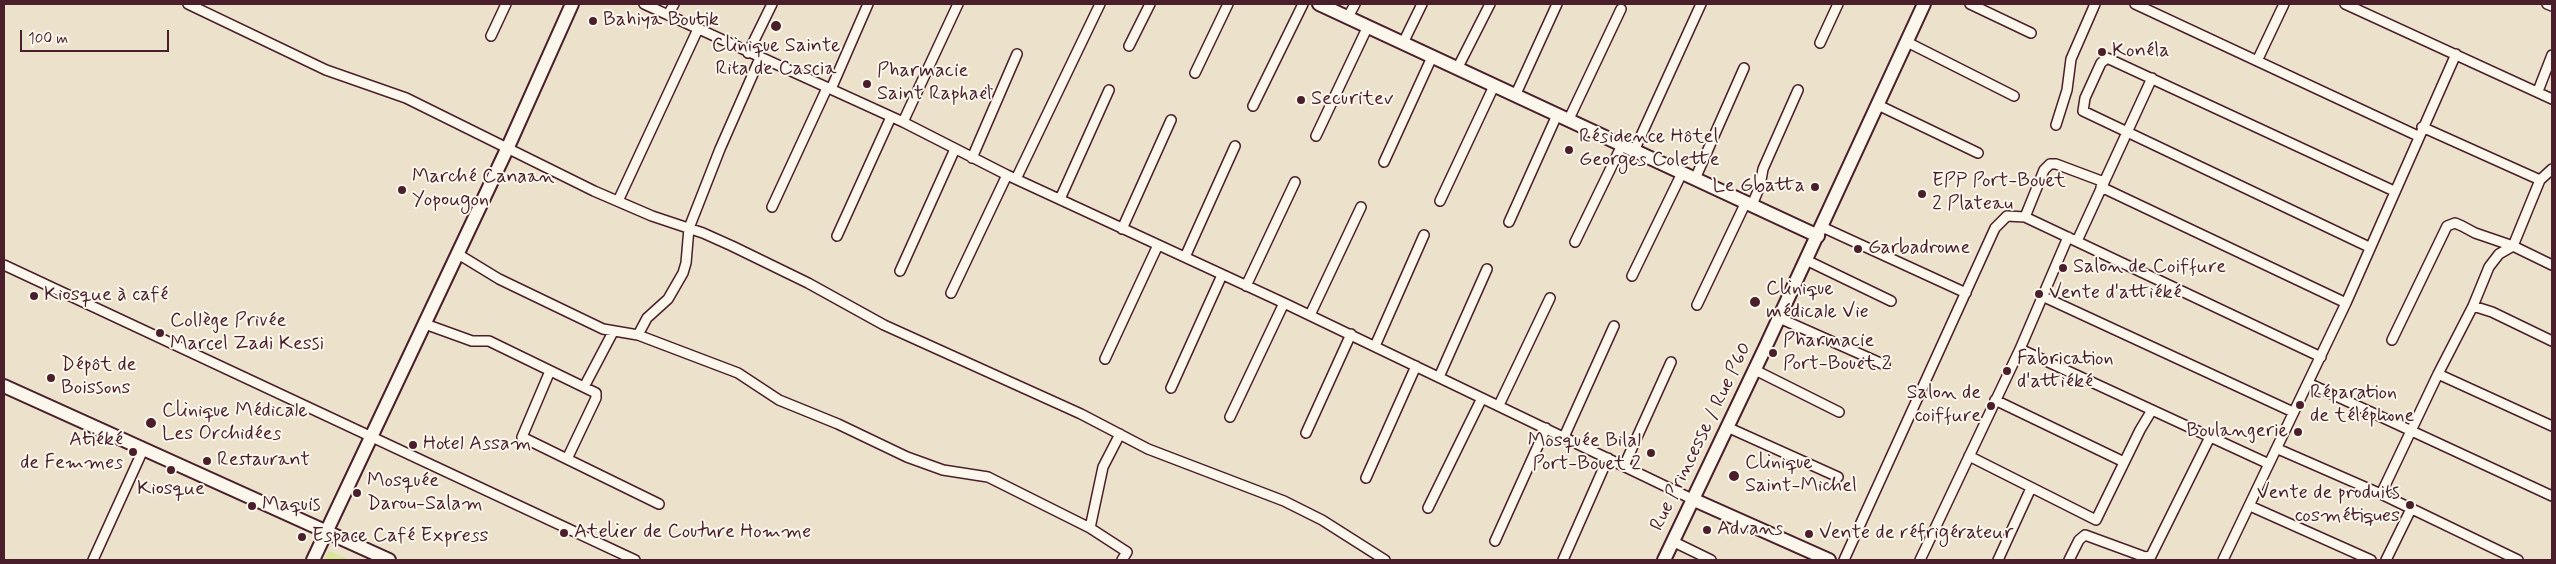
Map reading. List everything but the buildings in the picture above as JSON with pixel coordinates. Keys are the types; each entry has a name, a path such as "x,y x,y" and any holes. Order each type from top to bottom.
{"street":[{"path":"188,4 326,70 406,98 618,202 732,246 808,282 884,325 1009,380 1148,449 1284,501 1322,520 1385,560"},
{"path":"490,36 506,4"},
{"path":"312,560 458,254 572,4"},
{"path":"644,4 903,122 1011,177 1351,334 1692,499 1829,560"},
{"path":"668,15 674,4"},
{"path":"748,53 772,4"},
{"path":"772,207 868,4"},
{"path":"903,122 958,4"},
{"path":"951,293 1100,4"},
{"path":"1129,46 1150,4"},
{"path":"1195,72 1228,4"},
{"path":"1253,106 1303,4"},
{"path":"1319,4 1749,204 1820,231 1966,293"},
{"path":"1348,17 1355,4"},
{"path":"1403,43 1422,4"},
{"path":"1457,69 1490,4"},
{"path":"1515,96 1557,4"},
{"path":"1575,242 1628,148 1701,4"},
{"path":"1820,43 1838,4"},
{"name":"Rue Princesse / Rue P60","path":"1664,560 1820,231 1924,4"},
{"path":"1970,4 2031,33"},
{"path":"2056,125 2067,90 2071,59 2095,4"},
{"path":"2135,4 2420,131 2540,180"},
{"path":"2257,60 2284,4"},
{"path":"2345,4 2552,99"},
{"path":"2547,4 2552,6"},
{"path":"1509,222 1621,9"},
{"path":"1316,136 1368,26"},
{"path":"618,202 698,30"},
{"path":"1907,42 2014,96"},
{"path":"972,158 1018,54"},
{"path":"2223,560 2346,303 2420,131 2456,54"},
{"path":"2538,91 2552,55"},
{"path":"1384,162 1432,57"},
{"path":"638,335 647,318 668,299 683,273 686,263 689,228 720,149 760,58"},
{"path":"2369,247 2083,111 2085,98 2104,59 2107,58 2394,191"},
{"path":"1695,179 1744,68"},
{"path":"1920,560 2020,349 2042,296 2102,185 2152,78"},
{"path":"1440,201 1494,86"},
{"path":"1060,199 1110,90"},
{"path":"1697,305 1760,186 1763,169 1798,90"},
{"path":"1878,104 1978,153"},
{"path":"837,236 891,117"},
{"path":"1122,229 1171,120"},
{"path":"1185,257 1235,146"},
{"path":"900,271 955,149"},
{"path":"2025,217 2044,170 2050,164 2056,164 2346,303"},
{"path":"2381,494 2438,374 2473,306 2489,268 2499,254 2513,246 2540,180 2552,169"},
{"path":"1632,276 1682,173"},
{"path":"1246,286 1295,182"},
{"path":"1310,315 1361,208"},
{"path":"1844,560 1999,222 2008,216 2025,217 2320,357"},
{"path":"2392,340 2447,226 2454,223 2475,233 2513,246 2552,264"},
{"path":"1375,346 1424,235"},
{"path":"1106,359 1158,245"},
{"path":"458,254 508,283 590,324 613,332 638,335 738,373 779,400 838,424 907,457 943,470 988,477 1090,528 1126,552 1122,560"},
{"path":"1806,260 1891,300"},
{"path":"4,265 635,560"},
{"path":"1439,377 1488,269"},
{"path":"1171,388 1222,275"},
{"path":"2042,296 2294,412"},
{"path":"1499,406 1550,298"},
{"path":"1230,418 1284,303"},
{"path":"2473,306 2492,312 2552,342"},
{"path":"1779,318 1885,365"},
{"path":"425,324 472,341 489,341 594,391 596,398 567,459"},
{"path":"1564,437 1614,326"},
{"path":"584,387 613,332"},
{"path":"1306,432 1351,334"},
{"path":"2020,349 2269,464"},
{"path":"1624,466 1671,362"},
{"path":"1366,478 1416,366"},
{"path":"1755,370 1839,412"},
{"path":"550,371 522,437 660,504"},
{"path":"2438,374 2552,426"},
{"path":"2308,383 2552,496"},
{"path":"4,386 390,560"},
{"path":"1428,508 1482,398"},
{"path":"1996,400 2124,462"},
{"path":"2090,535 2124,462 2152,410"},
{"path":"1727,427 1838,477"},
{"path":"1496,542 1546,428"},
{"path":"1090,528 1104,466 1120,434"},
{"path":"2069,560 2078,540 2082,536 2090,535 2152,558 2210,437"},
{"path":"2278,448 2381,494 2518,560"},
{"path":"93,560 143,450"},
{"path":"1969,456 2096,520"},
{"path":"1563,560 1608,458"},
{"path":"1998,560 2031,488"},
{"path":"2250,506 2370,560"},
{"path":"2386,560 2411,509"},
{"path":"1672,542 1712,560"}],"green space":[{"path":"329,551 350,560 324,560"}],"place":[{"name":"Bahiya Boutik","path":"593,21"},
{"name":"Clinique Sainte Rita de Cascia","path":"776,26"},
{"name":"Konéla","path":"2102,52"},
{"name":"Pharmacie Saint Raphaël","path":"867,84"},
{"name":"Securitev","path":"1301,100"},
{"name":"Résidence Hôtel Georges Colette","path":"1569,150"},
{"name":"Le Gbatta","path":"1815,187"},
{"name":"Marché Canaan Yopougon","path":"402,190"},
{"name":"EPP Port-Bouet 2 Plateau","path":"1922,194"},
{"name":"Garbadrome","path":"1858,249"},
{"name":"Salon de Coiffure","path":"2063,268"},
{"name":"Vente d'attiéké","path":"2039,294"},
{"name":"Kiosque à café","path":"34,296"},
{"name":"Clinique médicale Vie","path":"1755,302"},
{"name":"Collège Privée Marcel Zadi Kessi","path":"160,333"},
{"name":"Pharmacie Port-Bouët 2","path":"1773,353"},
{"name":"Fabrication d'attiéké","path":"2007,371"},
{"name":"Dépôt de Boissons","path":"51,378"},
{"name":"Réparation de téléphone","path":"2300,405"},
{"name":"Salon de coiffure","path":"1991,406"},
{"name":"Clinique Médicale Les Orchidées","path":"151,423"},
{"name":"Boulangerie","path":"2298,432"},
{"name":"Hotel Assam","path":"413,445"},
{"name":"Atiéké de Femmes","path":"133,452"},
{"name":"Mosquée Bilal Port-Bouet 2","path":"1651,453"},
{"name":"Restaurant","path":"207,461"},
{"name":"Kiosque","path":"171,470"},
{"name":"Clinique Saint-Michel","path":"1734,476"},
{"name":"Mosquée Darou-Salam","path":"357,493"},
{"name":"Vente de produits cosmétiques","path":"2410,505"},
{"name":"Maquis","path":"252,506"},
{"name":"Advans","path":"1707,530"},
{"name":"Atelier de Couture Homme","path":"564,533"},
{"name":"Vente de réfrigérateur","path":"1809,534"},
{"name":"Espace Café Express","path":"302,537"}]}
